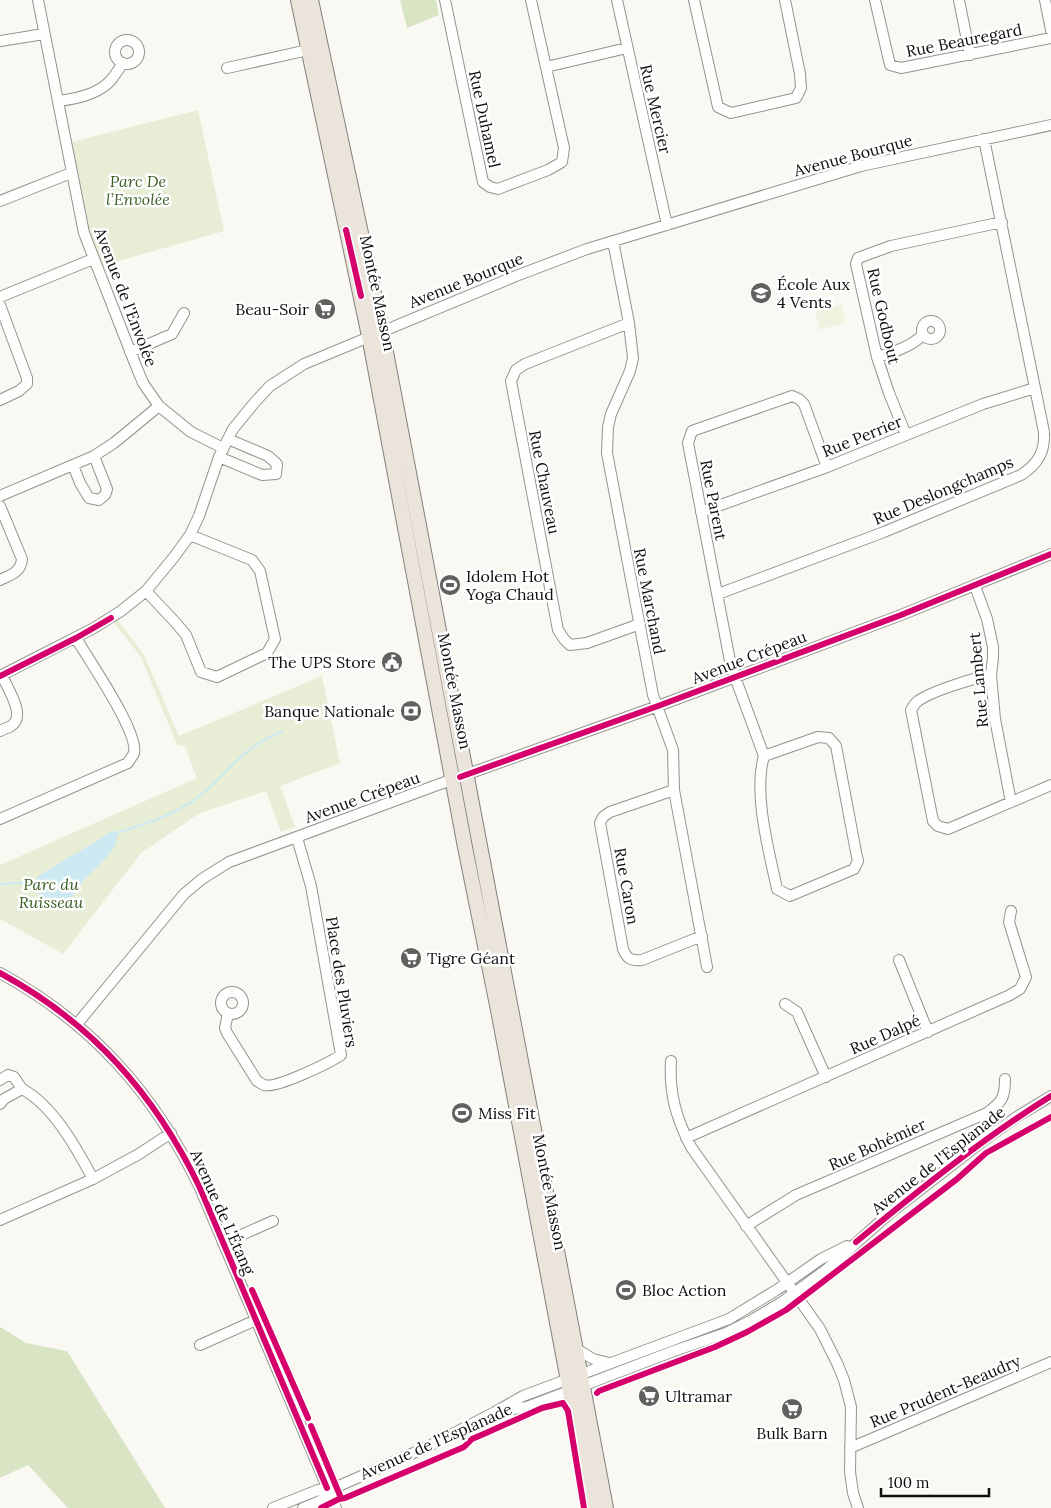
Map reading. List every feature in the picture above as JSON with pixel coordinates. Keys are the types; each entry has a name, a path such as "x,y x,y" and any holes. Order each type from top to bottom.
{"main road":[{"name":"Montée Masson","path":"298,0 308,50 376,333"},
{"name":"Montée Masson","path":"311,0 575,1382 606,1508"},
{"name":"Montée Masson","path":"460,777 575,1348 575,1382 592,1508"}],"street":[{"name":"Avenue de l'Envolée","path":"38,0 84,233 130,352 143,383 159,406 191,432 223,448"},
{"name":"Rue Duhamel","path":"444,0 483,182 490,187 498,188 548,170 562,162 564,148 531,0"},
{"name":"Rue Mercier","path":"617,0 667,224"},
{"path":"694,0 718,107 731,114 796,98 801,88 800,74 785,0"},
{"name":"Rue Beauregard","path":"875,0 890,65 901,68 1051,38"},
{"path":"959,0 970,55"},
{"path":"1045,0 1051,30"},
{"path":"0,40 44,34"},
{"path":"546,67 627,48"},
{"path":"227,68 308,50"},
{"path":"58,101 74,99 104,86 110,82 122,64"},
{"name":"Avenue Bourque","path":"1,675 76,638 111,618 146,591 174,558 190,535 199,516 223,448 233,429 249,408 270,386 304,364 516,276 613,240 861,166 1051,125"},
{"name":"Rue Deslongchamps","path":"718,594 865,540 1021,475 1039,459 1045,442 1044,432 984,140"},
{"path":"0,201 71,173"},
{"name":"Rue Godbout","path":"906,435 877,357 856,264 858,258 891,246 1002,222"},
{"name":"Rue Marchand","path":"613,240 629,323 633,358 630,371 611,414 608,427 607,453 654,698 673,750 675,763 674,790 707,967"},
{"path":"0,297 93,259"},
{"path":"0,306 28,378 27,384 19,391 0,400"},
{"path":"130,352 172,334 184,313"},
{"name":"Rue Chauveau","path":"629,323 525,364 516,370 511,381 558,630 570,645 587,643 640,624"},
{"path":"877,357 903,349 923,335"},
{"name":"Rue Perrier","path":"701,512 827,467 983,404 1035,388"},
{"name":"Rue Parent","path":"764,756 818,737 829,738 836,746 858,862 854,869 790,896 777,889 766,839 762,808 761,780 764,756 731,666 688,442 692,431 792,396 804,404 827,467"},
{"path":"0,496 94,456 114,443 159,406"},
{"path":"223,448 268,456 277,464 276,474 262,475 223,448"},
{"path":"73,465 80,483 89,498 99,500 105,495 107,489 94,456"},
{"path":"0,506 22,559 22,565 17,572 0,580"},
{"path":"146,591 186,635 201,672 216,677 267,653 275,639 260,571 252,560 190,535"},
{"name":"Avenue Crépeau","path":"77,1024 174,904 190,888 229,862 658,706 975,586 1051,554"},
{"name":"Rue Lambert","path":"975,586 990,631 993,658 990,675 995,719 1011,802"},
{"path":"0,819 128,762 134,753 133,742 122,714 76,638"},
{"path":"0,731 12,726 17,720 18,711 1,675"},
{"path":"990,675 979,677 926,696 916,702 911,710 932,821 938,826 948,829 1051,785"},
{"name":"Rue Caron","path":"674,790 610,812 600,823 623,949 626,957 633,961 642,960 702,936"},
{"name":"Place des Pluviers","path":"228,1013 225,1028 227,1033 257,1081 263,1085 287,1081 341,1055 311,886 297,838"},
{"name":"Rue Dalpé","path":"686,1138 928,1032 1020,989 1026,978 1009,922 1011,911"},
{"path":"899,960 928,1032"},
{"name":"Avenue de L'Étang","path":"0,973 34,993 77,1024 116,1061 151,1103 171,1133 188,1164 224,1243 336,1508"},
{"path":"785,1004 797,1012 826,1077"},
{"path":"671,1061 670,1078 675,1110 690,1147 825,1338 844,1380 851,1407 851,1477 858,1508"},
{"path":"0,1080 8,1075 14,1077 22,1089 49,1111 72,1142 93,1179"},
{"name":"Rue Bohémier","path":"746,1226 796,1195 987,1113 1000,1103 1005,1091 1006,1080"},
{"path":"1,1098 22,1089"},
{"name":"Avenue de l'Esplanade","path":"575,1382 674,1351 732,1330 761,1315 828,1269 856,1242 898,1207 983,1141 1051,1097"},
{"path":"0,1220 93,1179 171,1133"},
{"path":"224,1243 273,1221"},
{"name":"Avenue de l'Esplanade","path":"273,1508 318,1490 328,1491 427,1447 495,1412 527,1407 609,1363 726,1320 786,1283 820,1259 856,1242"},
{"path":"200,1344 256,1320"},
{"path":"575,1348 593,1359 609,1363"},
{"name":"Rue Prudent-Beaudry","path":"850,1448 1051,1362"},
{"name":"Avenue de l'Esplanade","path":"303,1508 320,1501 328,1491"}],"green space":[{"path":"400,0 436,0 439,15 407,28"},
{"name":"Parc De l’Envolée","path":"198,110 224,231 94,268 64,144"},
{"path":"841,304 846,322 820,330 815,312"},
{"name":"Parc du Ruisseau","path":"116,618 144,655 179,736 322,676 340,763 280,786 295,827 281,832 266,791 200,813 141,853 63,954 0,919 0,865 197,778 185,746 177,745 141,657 113,621"},
{"path":"0,1327 26,1343 67,1351 165,1508 68,1508 28,1465 0,1478"}],"water":[{"path":"116,831 117,837 112,850 64,905 60,908 55,907 41,897 36,887 38,876"}],"waterway":[{"path":"117,833 161,818 182,808 201,795 247,752 268,738 282,732"},
{"path":"0,884 35,882"}],"cycle path":[{"path":"346,230 361,296"},
{"path":"460,777 658,706 901,615 1051,554"},
{"path":"0,676 76,638 111,618"},
{"path":"0,973 64,1014 92,1038 118,1064 163,1122 200,1188 327,1488"},
{"path":"856,1242 976,1147 1051,1096"},
{"path":"597,1393 715,1347 786,1310 957,1179 986,1153 1051,1117"},
{"path":"252,1290 308,1418"},
{"path":"321,1508 464,1447 472,1439 542,1408 563,1403 568,1411 584,1508"},
{"path":"311,1426 341,1498"}],"place":[{"name":"École Aux 4 Vents","path":"761,293"},
{"name":"Beau-Soir","path":"325,309"},
{"name":"Idolem Hot Yoga Chaud","path":"450,585"},
{"name":"The UPS Store","path":"392,662"},
{"name":"Banque Nationale","path":"411,711"},
{"name":"Tigre Géant","path":"411,958"},
{"name":"Miss Fit","path":"462,1113"},
{"name":"Bloc Action","path":"626,1290"},
{"name":"Ultramar","path":"649,1396"},
{"name":"Bulk Barn","path":"792,1409"}]}
